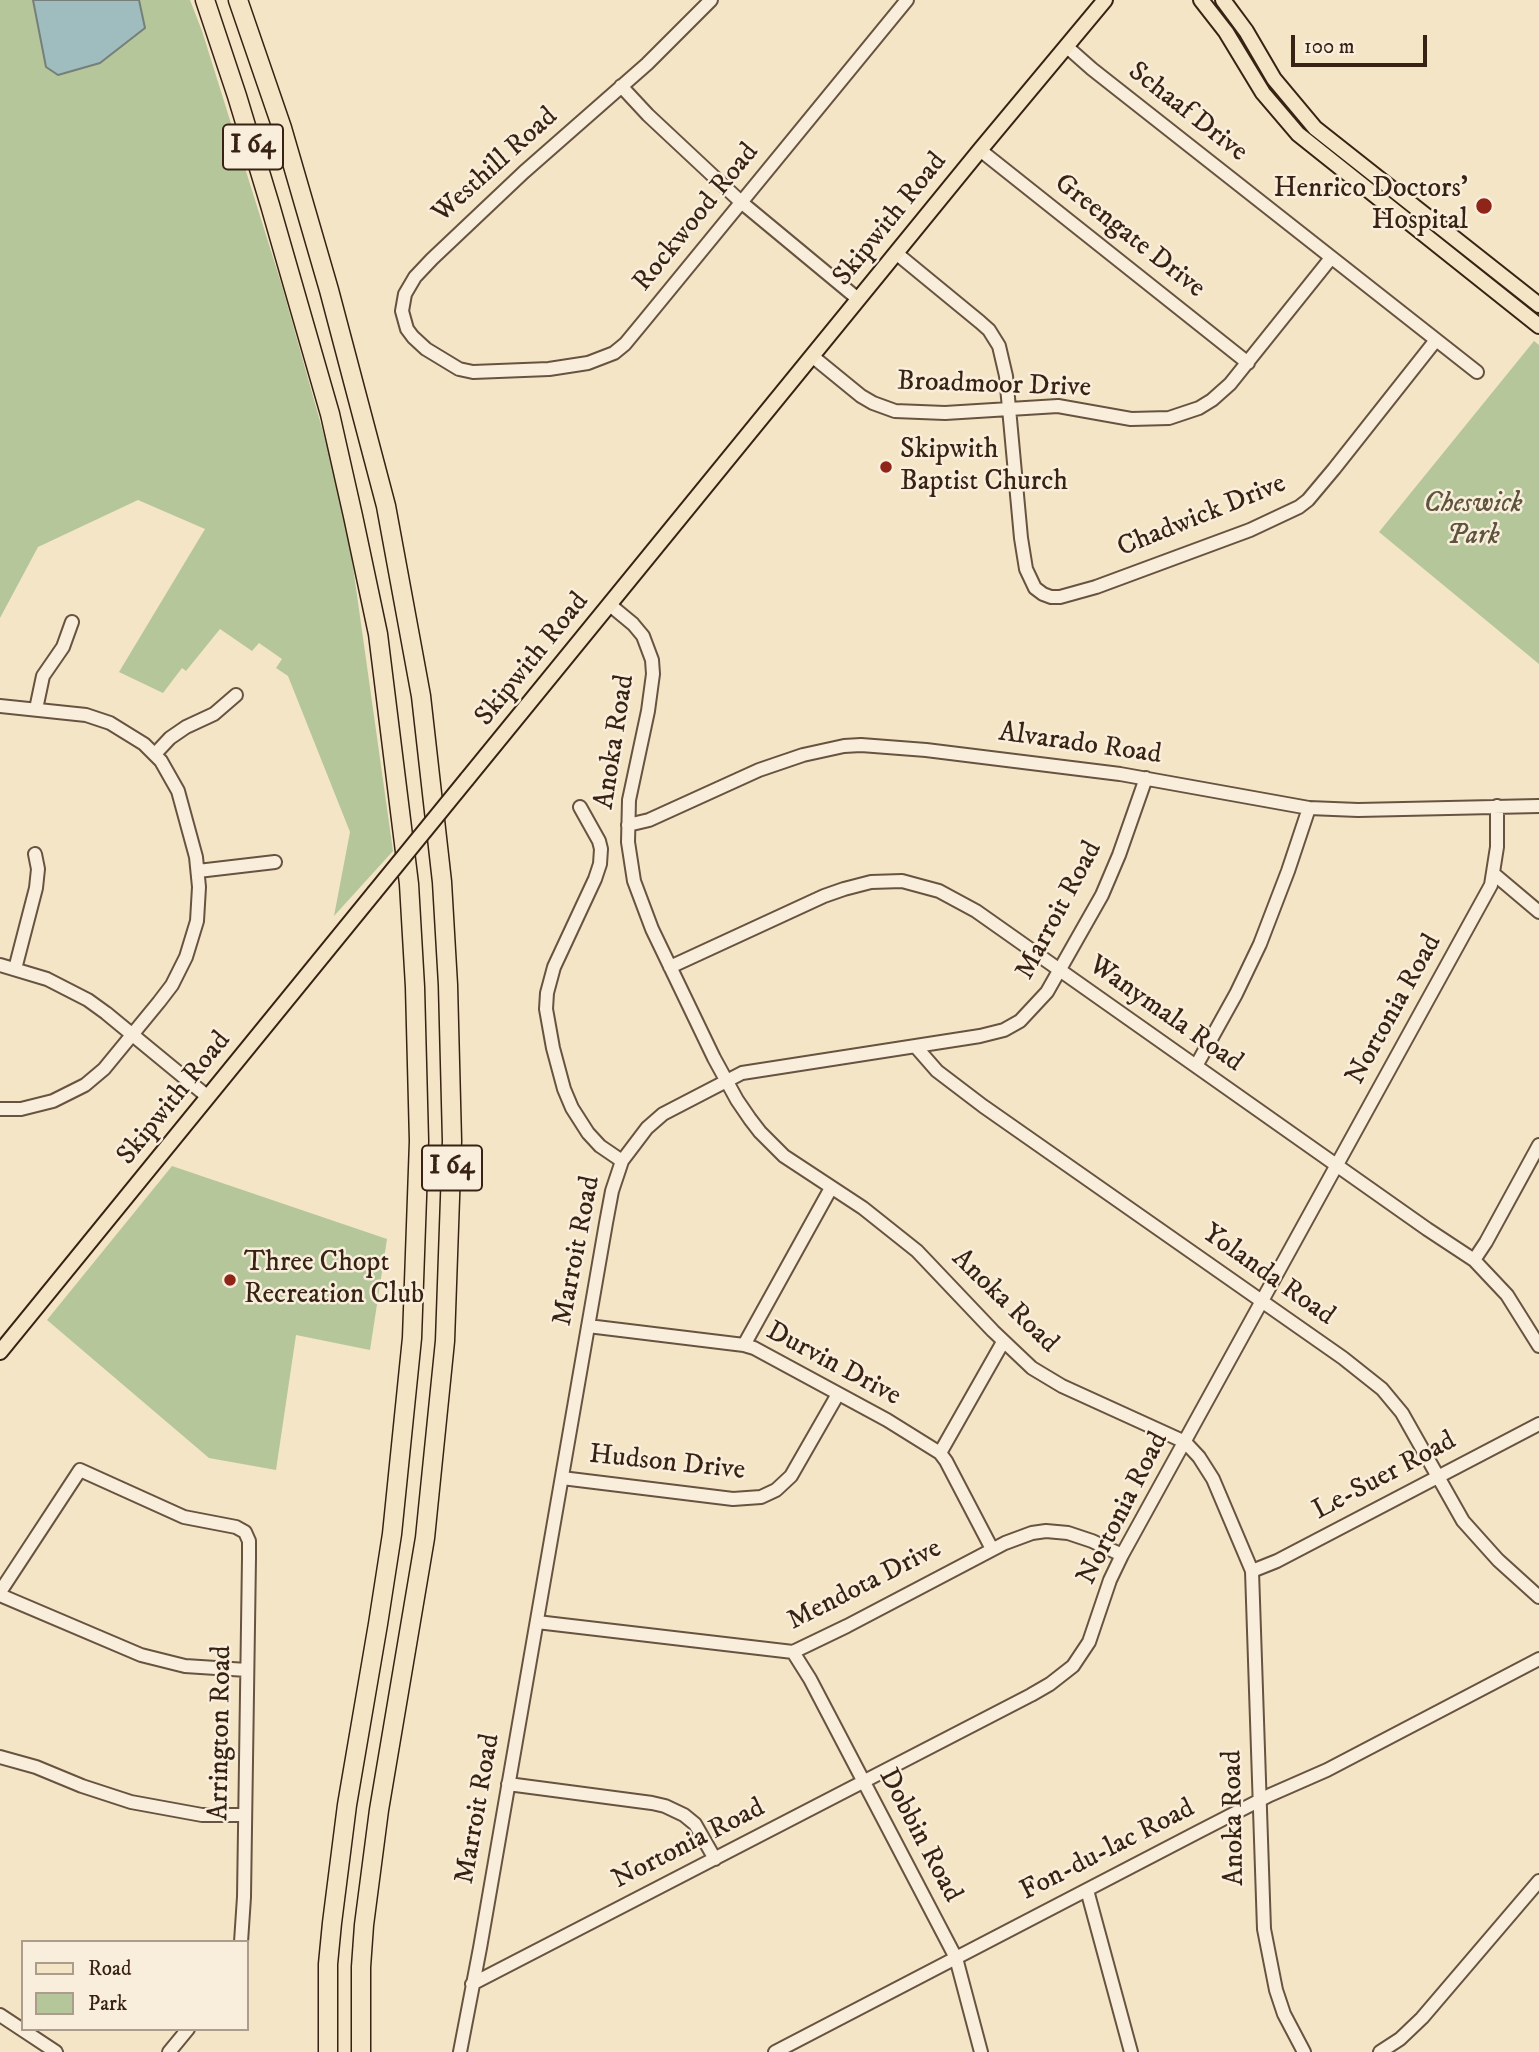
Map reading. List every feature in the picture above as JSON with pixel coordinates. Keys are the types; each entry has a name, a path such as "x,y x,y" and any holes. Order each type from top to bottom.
{"highway":[{"name":"I 64","path":"205,0 270,205 330,414 353,516 378,634 409,884 415,974 419,1141 412,1338 392,1534 347,1805 332,1923 328,1964 328,2052"},
{"name":"I 64","path":"238,0 286,142 329,290 386,506 421,696 440,868 449,985 452,1142 445,1341 425,1538 379,1810 365,1925 361,1967 361,2052"}],"main road":[{"name":"Skipwith Road","path":"0,1352 811,356 1105,0"},
{"path":"1201,0 1226,32 1263,93 1298,134 1539,326"},
{"path":"1223,0 1246,31 1274,79 1315,128 1539,305"}],"street":[{"name":"Westhill Road","path":"473,372 444,362 426,349 407,329 402,311 405,294 415,277 524,172 682,31 711,0"},
{"name":"Rockwood Road","path":"473,372 549,369 587,363 614,353 625,344 907,0"},
{"name":"Schaaf Drive","path":"1066,46 1477,372"},
{"path":"621,86 741,202 858,299"},
{"name":"Greengate Drive","path":"980,150 1248,363"},
{"path":"896,253 989,330 1002,355 1009,409"},
{"name":"Broadmoor Drive","path":"811,356 860,396 895,411 945,413 1058,406 1131,419 1170,418 1186,414 1212,400 1230,384 1331,258"},
{"name":"Chadwick Drive","path":"1009,409 1021,538 1031,582 1040,593 1060,597 1082,592 1250,530 1299,507 1334,469 1436,340"},
{"name":"Anoka Road","path":"610,605 634,624 643,636 652,660 648,711 629,800 628,842 634,881 670,967 727,1082 750,1119 774,1147 803,1170 885,1225 917,1251 1003,1342 1032,1368 1062,1386 1185,1442 1199,1457 1213,1479 1252,1571 1261,1901 1268,1956 1276,1990 1284,2014 1304,2052"},
{"path":"36,709 43,676 63,647 72,622"},
{"path":"155,754 170,738 214,714 236,695"},
{"path":"0,706 78,714 110,723 129,733 155,754 178,791 184,807 200,887 197,921 187,957 172,985 104,1069 68,1095 35,1106 0,1109"},
{"name":"Alvarado Road","path":"628,825 649,820 760,770 803,754 844,746 926,750 1146,778 1309,807 1358,810 1539,806"},
{"name":"Marroit Road","path":"460,2052 612,1191 622,1161 647,1128 663,1114 742,1073 980,1036 1017,1024 1040,1001 1060,971 1102,895 1146,778"},
{"name":"Nortonia Road","path":"472,1984 1031,1695 1067,1672 1081,1657 1122,1555 1491,885 1497,847 1497,806"},
{"path":"579,807 599,841 600,864 554,967 546,1009 564,1089 572,1108 600,1146 622,1161"},
{"path":"1196,1066 1260,944 1309,807"},
{"path":"15,969 36,888 35,854"},
{"path":"198,871 275,862"},
{"path":"1494,874 1539,912"},
{"name":"Wanymala Road","path":"670,967 824,896 871,882 902,881 920,884 954,898 1474,1260 1507,1295 1539,1346"},
{"path":"0,965 47,979 70,990 106,1013 208,1097"},
{"name":"Yolanda Road","path":"915,1047 936,1071 983,1106 1343,1358 1382,1389 1402,1413 1457,1512 1478,1539 1539,1597"},
{"path":"1474,1260 1539,1145"},
{"path":"744,1345 831,1188"},
{"name":"Durvin Drive","path":"588,1326 744,1345 887,1420 940,1453 992,1549"},
{"path":"940,1453 1003,1342"},
{"name":"Hudson Drive","path":"562,1478 733,1499 761,1497 776,1490 791,1476 838,1394"},
{"name":"Le-Suer Road","path":"1252,1571 1277,1561 1539,1424"},
{"name":"Arrington Road","path":"0,1594 80,1470 184,1517 245,1532 248,1541 247,1670 244,1917 241,1940"},
{"name":"Mendota Drive","path":"537,1622 793,1652 1015,1538 1046,1531 1081,1537 1122,1555"},
{"path":"0,1594 141,1655 185,1666 247,1670"},
{"name":"Dobbin Road","path":"793,1652 810,1679 956,1958 981,2052"},
{"name":"Fon-du-lac Road","path":"775,2052 1087,1889 1259,1801 1327,1770 1539,1659"},
{"path":"0,1757 36,1767 131,1802 202,1815 245,1815"},
{"path":"508,1784 653,1802 665,1806 695,1824 715,1859"},
{"path":"1380,2052 1400,2039 1422,2018 1539,1881"},
{"path":"1087,1889 1131,2052"},
{"path":"0,2015 21,2029"},
{"path":"24,2031 56,2052"},
{"path":"169,2052 186,2031"}],"green space":[{"path":"0,0 190,0 202,31 282,286 345,510 393,851 334,916 350,832 288,676 276,668 282,659 259,643 252,651 220,629 186,671 182,668 163,693 119,672 205,529 138,500 38,547 0,618"},
{"name":"Cheswick Park","path":"1534,341 1539,345 1539,664 1379,532"},
{"name":"Three Chopt Recreation Club","path":"172,1166 387,1239 370,1350 296,1335 276,1470 209,1458 47,1320"}],"water":[{"path":"33,0 139,0 145,28 100,63 58,75 46,67"}],"place":[{"name":"Henrico Doctors' Hospital","path":"1484,206"},
{"name":"Skipwith Baptist Church","path":"886,467"},
{"name":"Three Chopt Recreation Club","path":"230,1280"}]}
